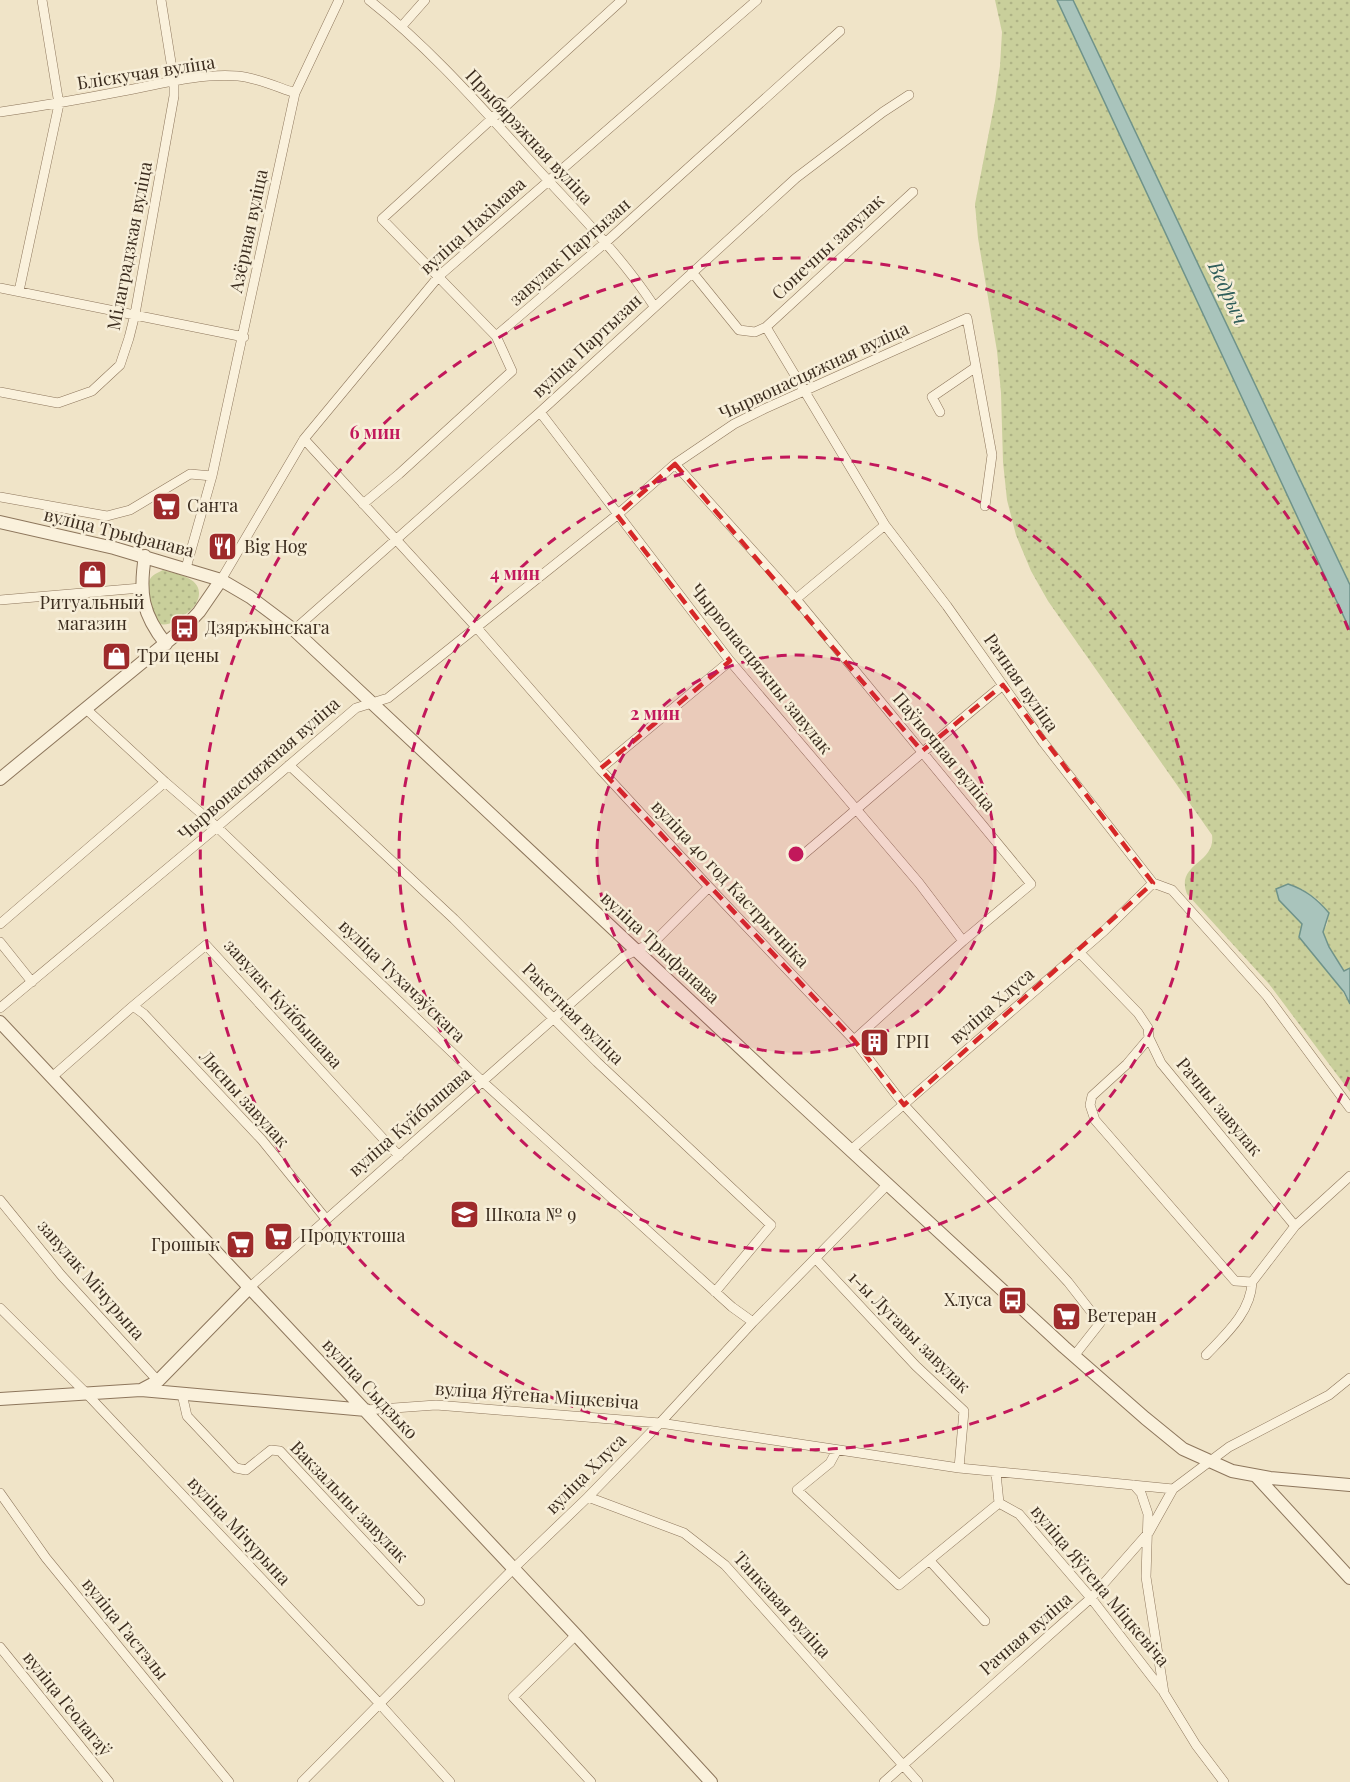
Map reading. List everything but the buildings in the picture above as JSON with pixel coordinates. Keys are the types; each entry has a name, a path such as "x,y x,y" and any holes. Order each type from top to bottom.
{"street":[{"path":"18,291 59,104 42,0"},
{"name":"Мілаградзкая вуліца","path":"0,392 58,403 92,391 120,365 135,314 174,96 174,81 161,0"},
{"name":"Азёрная вуліца","path":"186,568 212,476 244,337 295,93 339,0"},
{"name":"Прыбярэжная вуліца","path":"369,0 402,26 548,180 640,284 654,306"},
{"path":"402,26 425,0"},
{"path":"363,504 512,371 496,336 382,219 622,0"},
{"name":"вуліца Нахімава","path":"221,580 304,439 439,276 758,0"},
{"name":"завулак Партызан","path":"496,336 605,243 840,31"},
{"name":"Бліскучая вуліца","path":"0,112 59,104 174,81 218,76 238,76 258,80 295,93"},
{"name":"вуліца Партызан","path":"294,630 540,412 796,178 883,111 909,95"},
{"name":"Сонечны завулак","path":"766,327 913,192"},
{"path":"692,272 740,330 755,332 766,327"},
{"path":"0,288 244,337"},
{"name":"Чырвонасцяжная вуліца","path":"0,1008 218,827 356,708 388,698 617,515 675,464 734,424 967,318 992,455 985,506"},
{"name":"Рачная вуліца","path":"766,327 806,390 885,525 947,606 1043,742 1153,883 1172,890 1267,996 1350,1108"},
{"path":"940,412 932,397 976,367"},
{"name":"Чырвонасцяжны завулак","path":"540,412 730,661 919,883 963,941"},
{"name":"вуліца 40 год Кастрычніка","path":"304,439 477,628 600,769 854,1040 904,1105 1068,1282 1100,1323 1074,1356"},
{"name":"Паўночная вуліца","path":"675,464 796,599 1031,884 963,941 854,1040"},
{"path":"0,497 107,516 130,510 190,474 212,476"},
{"name":"вуліца Трыфанава","path":"0,522 145,556 186,568 221,580 250,597 294,630 636,951 1144,1418 1183,1449 1232,1471 1256,1476 1350,1485"},
{"path":"796,599 885,525"},
{"path":"145,556 141,588 152,626 166,644"},
{"path":"0,779 166,644 199,612 221,580"},
{"path":"0,600 141,588"},
{"path":"600,769 730,661"},
{"path":"798,859 857,810 922,751 1003,685"},
{"name":"вуліца Тухачэўскага","path":"86,708 165,782 218,827 483,1082 715,1292 753,1322"},
{"name":"Ракетная вуліца","path":"289,765 454,919 597,1062 771,1225 715,1292"},
{"path":"0,924 165,782"},
{"name":"вуліца Хлуса","path":"851,1150 1079,952 1153,883"},
{"name":"вуліца Куйбышава","path":"141,1390 158,1381 249,1288 326,1219 623,957 655,941 709,887"},
{"path":"0,942 32,982"},
{"name":"завулак Куйбышава","path":"52,1077 206,945 399,1156"},
{"name":"Рачны завулак","path":"1079,952 1138,1013 1148,1028 1149,1038 1161,1064 1295,1226"},
{"name":"Лясны завулак","path":"133,1006 144,1014 262,1140 326,1219"},
{"name":"вуліца Сыдзько","path":"0,1022 514,1568 711,1782"},
{"path":"1149,1038 1127,1064 1092,1095 1090,1105 1095,1120 1235,1281 1252,1282"},
{"path":"1206,1355 1243,1313 1251,1294 1252,1282 1295,1226 1350,1176"},
{"name":"вуліца Хлуса","path":"302,1782 379,1702 660,1424 753,1322 888,1184"},
{"name":"завулак Мічурына","path":"0,1200 61,1275 158,1381"},
{"name":"1-ы Лугавы завулак","path":"816,1259 916,1366 964,1411 959,1468"},
{"name":"вуліца Мічурына","path":"0,1308 85,1392 379,1702 450,1782"},
{"name":"Рачная вуліца","path":"884,1782 1091,1598 1149,1532 1173,1490 1229,1447 1329,1395 1350,1378"},
{"name":"вуліца Яўгена Міцкевіча","path":"0,1399 141,1390 366,1410 436,1405 660,1424 996,1473 1173,1490"},
{"name":"Вакзальны завулак","path":"182,1394 187,1416 236,1468 246,1470 271,1450 280,1451 420,1601"},
{"path":"837,1450 830,1463 797,1490 899,1585 999,1503 996,1473"},
{"path":"1256,1476 1350,1578"},
{"path":"1134,1485 1142,1493 1148,1515 1146,1577 1164,1693"},
{"name":"вуліца Гастэлы","path":"0,1493 46,1558 229,1782"},
{"name":"Танкавая вуліца","path":"588,1497 684,1533 725,1564 918,1782"},
{"name":"вуліца Яўгена Міцкевіча","path":"999,1503 1019,1514 1091,1598 1164,1693 1196,1745 1224,1782"},
{"path":"930,1561 985,1622"},
{"path":"576,1635 513,1697 591,1782"},
{"name":"вуліца Геолагаў","path":"0,1647 109,1782"}],"highlighted area":[{"path":"675,464 922,751 1003,685 1153,883 904,1105 854,1040 600,769 730,661 617,515"}],"green space":[{"path":"995,0 1057,0 1350,630 1350,968 1345,971 1329,947 1323,932 1329,913 1318,900 1302,889 1279,900 1302,924 1350,1004 1350,1092 1269,984 1187,894 1186,876 1208,852 1212,845 1212,835 1048,601 1031,571 1016,535 1007,500 997,351 978,238 975,204 1000,66 1002,32"},
{"path":"1073,0 1350,0 1350,585"},
{"path":"163,570 191,580 196,584 199,594 197,602 189,611 172,623 166,624 156,621 153,616 148,590 148,583 152,577"}],"water":[{"path":"1057,0 1073,0 1350,585 1350,630"},
{"path":"1288,884 1311,896 1329,913 1323,932 1329,947 1344,971 1350,968 1350,1004 1344,992 1299,937 1302,924 1279,900 1276,889"}],"place":[{"name":"Санта","path":"166,506"},
{"name":"Big Hog","path":"223,547"},
{"name":"Ритуальный магазин","path":"92,574"},
{"name":"Дзяржынскага","path":"184,628"},
{"name":"Три цены","path":"116,656"},
{"name":"ГРП","path":"875,1042"},
{"name":"Школа № 9","path":"464,1215"},
{"name":"Продуктоша","path":"279,1236"},
{"name":"Грошык","path":"241,1245"},
{"name":"Хлуса","path":"1013,1300"},
{"name":"Ветеран","path":"1066,1316"}],"water label":[{"name":"Ведрыч","path":"1228,293"}]}
